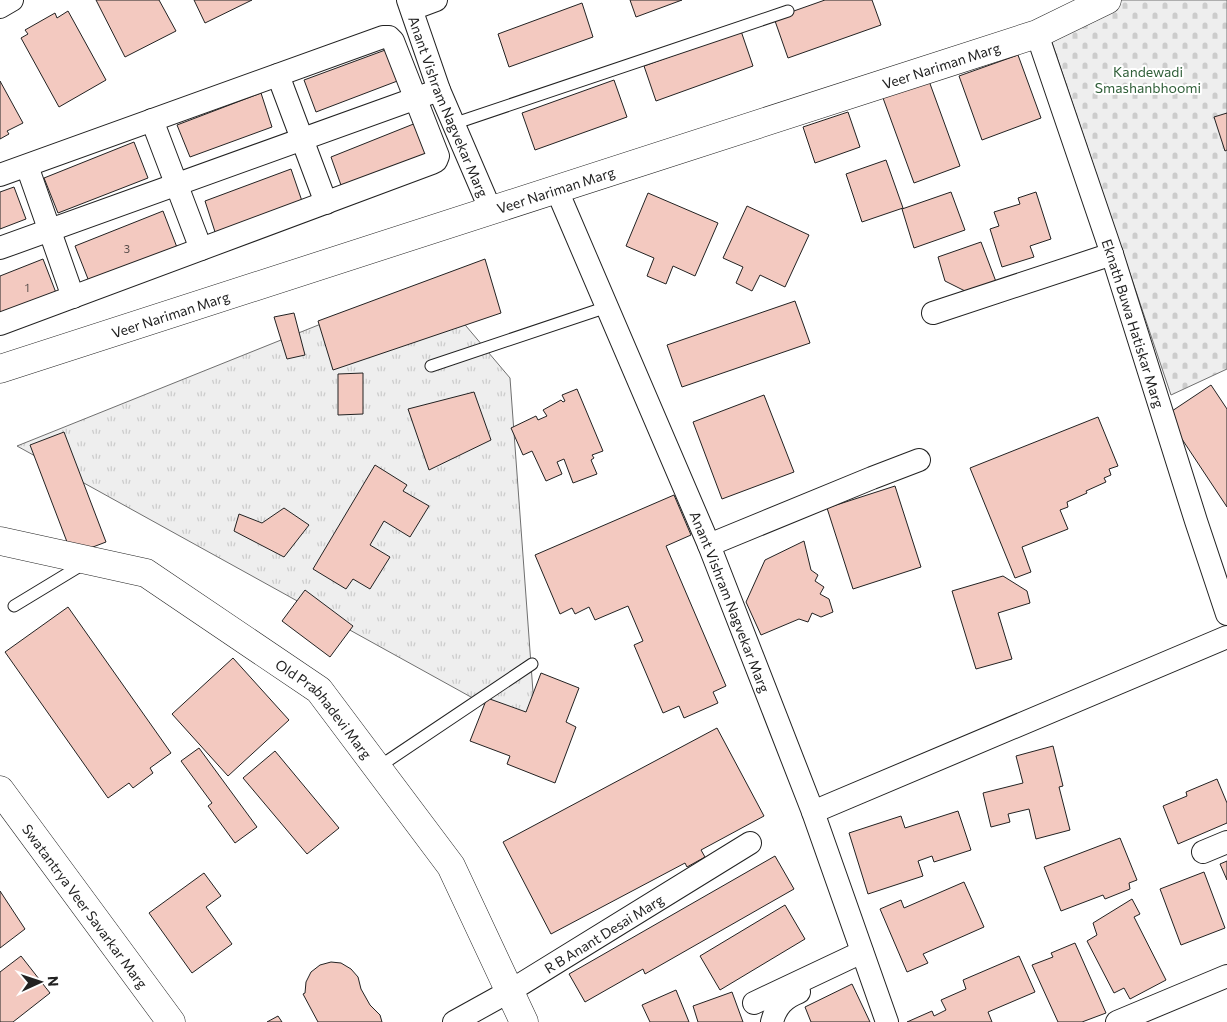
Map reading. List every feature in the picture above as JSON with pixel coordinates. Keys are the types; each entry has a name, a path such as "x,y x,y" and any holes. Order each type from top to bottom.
{"street":[{"path":"0,7 12,0"},
{"path":"410,5 436,0"},
{"name":"Veer Nariman Marg","path":"0,369 1037,34 1107,0"},
{"name":"Anant Vishram Nagvekar Marg","path":"410,5 452,124 491,211"},
{"name":"Eknath Buwa Hatiskar Marg","path":"1037,34 1112,254 1227,614"},
{"path":"0,175 382,37 389,37 393,41 438,152 436,161 0,324"},
{"path":"278,75 326,203"},
{"path":"0,248 439,90"},
{"path":"152,120 200,249"},
{"path":"27,166 73,297"},
{"name":"Anant Vishram Nagvekar Marg","path":"556,188 709,545 814,812 887,1022"},
{"path":"933,313 1112,254"},
{"path":"709,545 919,460"},
{"name":"Old Prabhadevi Marg","path":"0,541 146,572 319,690 451,866 524,1022"},
{"path":"814,812 1227,638"},
{"name":"Swatantrya Veer Savarkar Marg","path":"0,790 171,1022"},
{"path":"1203,852 1227,842"},
{"name":"R B Anant Desai Marg","path":"454,1022 510,991 750,843"},
{"path":"754,1003 865,958"},
{"path":"772,1022 774,1012 781,1001 865,958"},
{"path":"1128,1020 1227,976"}],"lane":[{"path":"452,124 788,11"},
{"path":"431,366 607,307"},
{"path":"14,606 88,561"},
{"path":"377,768 532,664"}],"green space":[{"name":"Kandewadi Smashanbhoomi","path":"1083,0 1227,0 1227,369 1171,395 1043,16"},
{"path":"428,281 510,378 536,733 17,446"}],"building":[{"path":"96,0 159,0 176,31 125,57"},
{"path":"194,0 252,0 205,23"},
{"path":"630,0 682,0 636,17"},
{"path":"825,0 872,0 881,25 788,58 774,18"},
{"path":"582,3 593,37 509,67 498,34"},
{"path":"68,11 106,80 59,107 21,38 28,34 25,30 55,13 57,18"},
{"path":"741,31 753,66 656,101 644,66"},
{"path":"388,49 400,80 316,112 304,80"},
{"path":"1018,55 1041,118 982,140 959,76"},
{"path":"614,80 627,117 535,150 522,113"},
{"path":"0,81 23,123 7,131 9,134 0,139"},
{"path":"929,81 960,166 914,183 883,98"},
{"path":"261,93 272,127 190,157 177,125"},
{"path":"848,112 860,147 815,163 803,127"},
{"path":"1227,113 1227,150 1225,151 1214,117"},
{"path":"416,123 431,156 342,188 331,157"},
{"path":"134,142 148,178 58,213 44,178"},
{"path":"886,160 903,208 862,222 846,174"},
{"path":"291,169 303,204 217,238 205,201"},
{"path":"14,187 26,219 0,229 0,192"},
{"path":"951,192 965,230 914,248 902,209"},
{"path":"1036,192 1051,239 1030,246 1034,257 1002,267 990,229 999,226 994,212 1020,204 1018,198"},
{"path":"648,193 718,223 695,276 673,266 666,284 647,276 654,258 626,246"},
{"path":"747,206 809,235 785,287 760,275 752,291 736,283 743,267 723,258"},
{"path":"163,211 178,250 90,284 75,246"},
{"path":"981,242 998,287 975,296 945,281 938,257"},
{"path":"43,259 58,298 0,320 0,276"},
{"path":"485,259 501,313 333,370 318,321"},
{"path":"795,301 810,343 682,387 667,345"},
{"path":"294,313 305,355 287,359 274,317"},
{"path":"363,373 363,414 338,415 338,374"},
{"path":"1211,385 1227,409 1227,507 1166,415"},
{"path":"577,389 603,451 592,455 594,458 591,460 597,474 573,483 564,459 557,462 562,474 546,481 532,451 523,455 511,428 536,416 538,420 547,416 543,410 561,400 565,401 562,395"},
{"path":"474,392 491,440 429,470 408,409"},
{"path":"764,395 794,472 722,499 693,422"},
{"path":"1098,417 1118,466 1109,469 1111,475 1104,478 1106,482 1067,502 1068,507 1060,510 1068,529 1022,547 1031,572 1015,578 970,468"},
{"path":"64,432 106,542 72,555 30,445"},
{"path":"375,465 407,485 403,491 429,506 410,537 384,521 370,545 390,557 370,589 353,579 346,589 313,569"},
{"path":"895,486 921,567 853,589 827,508"},
{"path":"674,495 691,535 666,546 726,686 713,692 718,703 684,718 679,706 663,713 634,645 643,641 628,606 595,620 589,607 575,614 572,608 560,614 535,555"},
{"path":"284,508 309,525 284,557 234,531 239,514 262,523"},
{"path":"804,541 811,570 818,575 815,581 824,587 820,594 829,599 833,612 821,617 812,613 808,622 799,619 761,635 746,602 765,560"},
{"path":"1003,576 1027,591 1030,603 998,613 1012,659 976,669 952,591"},
{"path":"305,590 353,626 330,657 282,621"},
{"path":"68,607 171,753 150,768 153,773 133,788 129,783 108,798 5,652"},
{"path":"233,658 289,720 228,776 172,714"},
{"path":"541,673 579,688 566,722 576,727 555,783 507,764 510,756 470,741 487,698 526,712"},
{"path":"717,728 764,816 701,850 705,857 687,867 685,863 551,934 503,842"},
{"path":"1053,746 1063,786 1059,787 1070,830 1036,839 1029,809 1008,814 1010,822 991,827 983,793 1023,783 1016,756"},
{"path":"199,748 257,827 235,843 208,806 212,803 181,761"},
{"path":"275,751 339,828 307,854 243,778"},
{"path":"1217,779 1227,803 1227,823 1178,844 1163,806 1187,796 1186,792"},
{"path":"958,811 971,850 934,862 932,856 918,861 923,876 868,894 849,833 901,816 905,828"},
{"path":"1120,838 1137,880 1129,883 1130,889 1105,899 1103,895 1061,911 1044,867"},
{"path":"775,856 794,889 645,974 643,969 585,1002 569,974"},
{"path":"1227,861 1227,880 1220,864"},
{"path":"1204,872 1225,928 1181,945 1160,889"},
{"path":"204,873 221,896 206,907 232,944 192,973 149,913"},
{"path":"964,882 984,927 923,954 928,963 907,972 880,909 901,900 904,908"},
{"path":"0,891 25,929 0,948"},
{"path":"1132,899 1140,914 1134,917 1166,980 1130,999 1124,988 1114,993 1087,941 1097,935 1093,923"},
{"path":"785,905 805,939 720,990 700,956"},
{"path":"1075,943 1106,1013 1082,1022 1058,1022 1032,965 1053,957 1051,953"},
{"path":"21,956 50,993 13,1022 0,1022 0,972"},
{"path":"1019,956 1035,992 988,1012 992,1022 907,1022 932,1011 934,1016 946,1010 941,1000 966,989 963,980"},
{"path":"331,962 341,963 351,969 358,977 361,989 370,1005 380,1015 382,1022 318,1022 303,994 305,993 306,982 311,972 320,965"},
{"path":"852,984 870,1022 811,1022 805,1007"},
{"path":"676,990 689,1022 650,1022 642,1005"},
{"path":"732,992 743,1022 698,1022 693,1006"},
{"path":"278,1016 282,1022 267,1022"}]}
